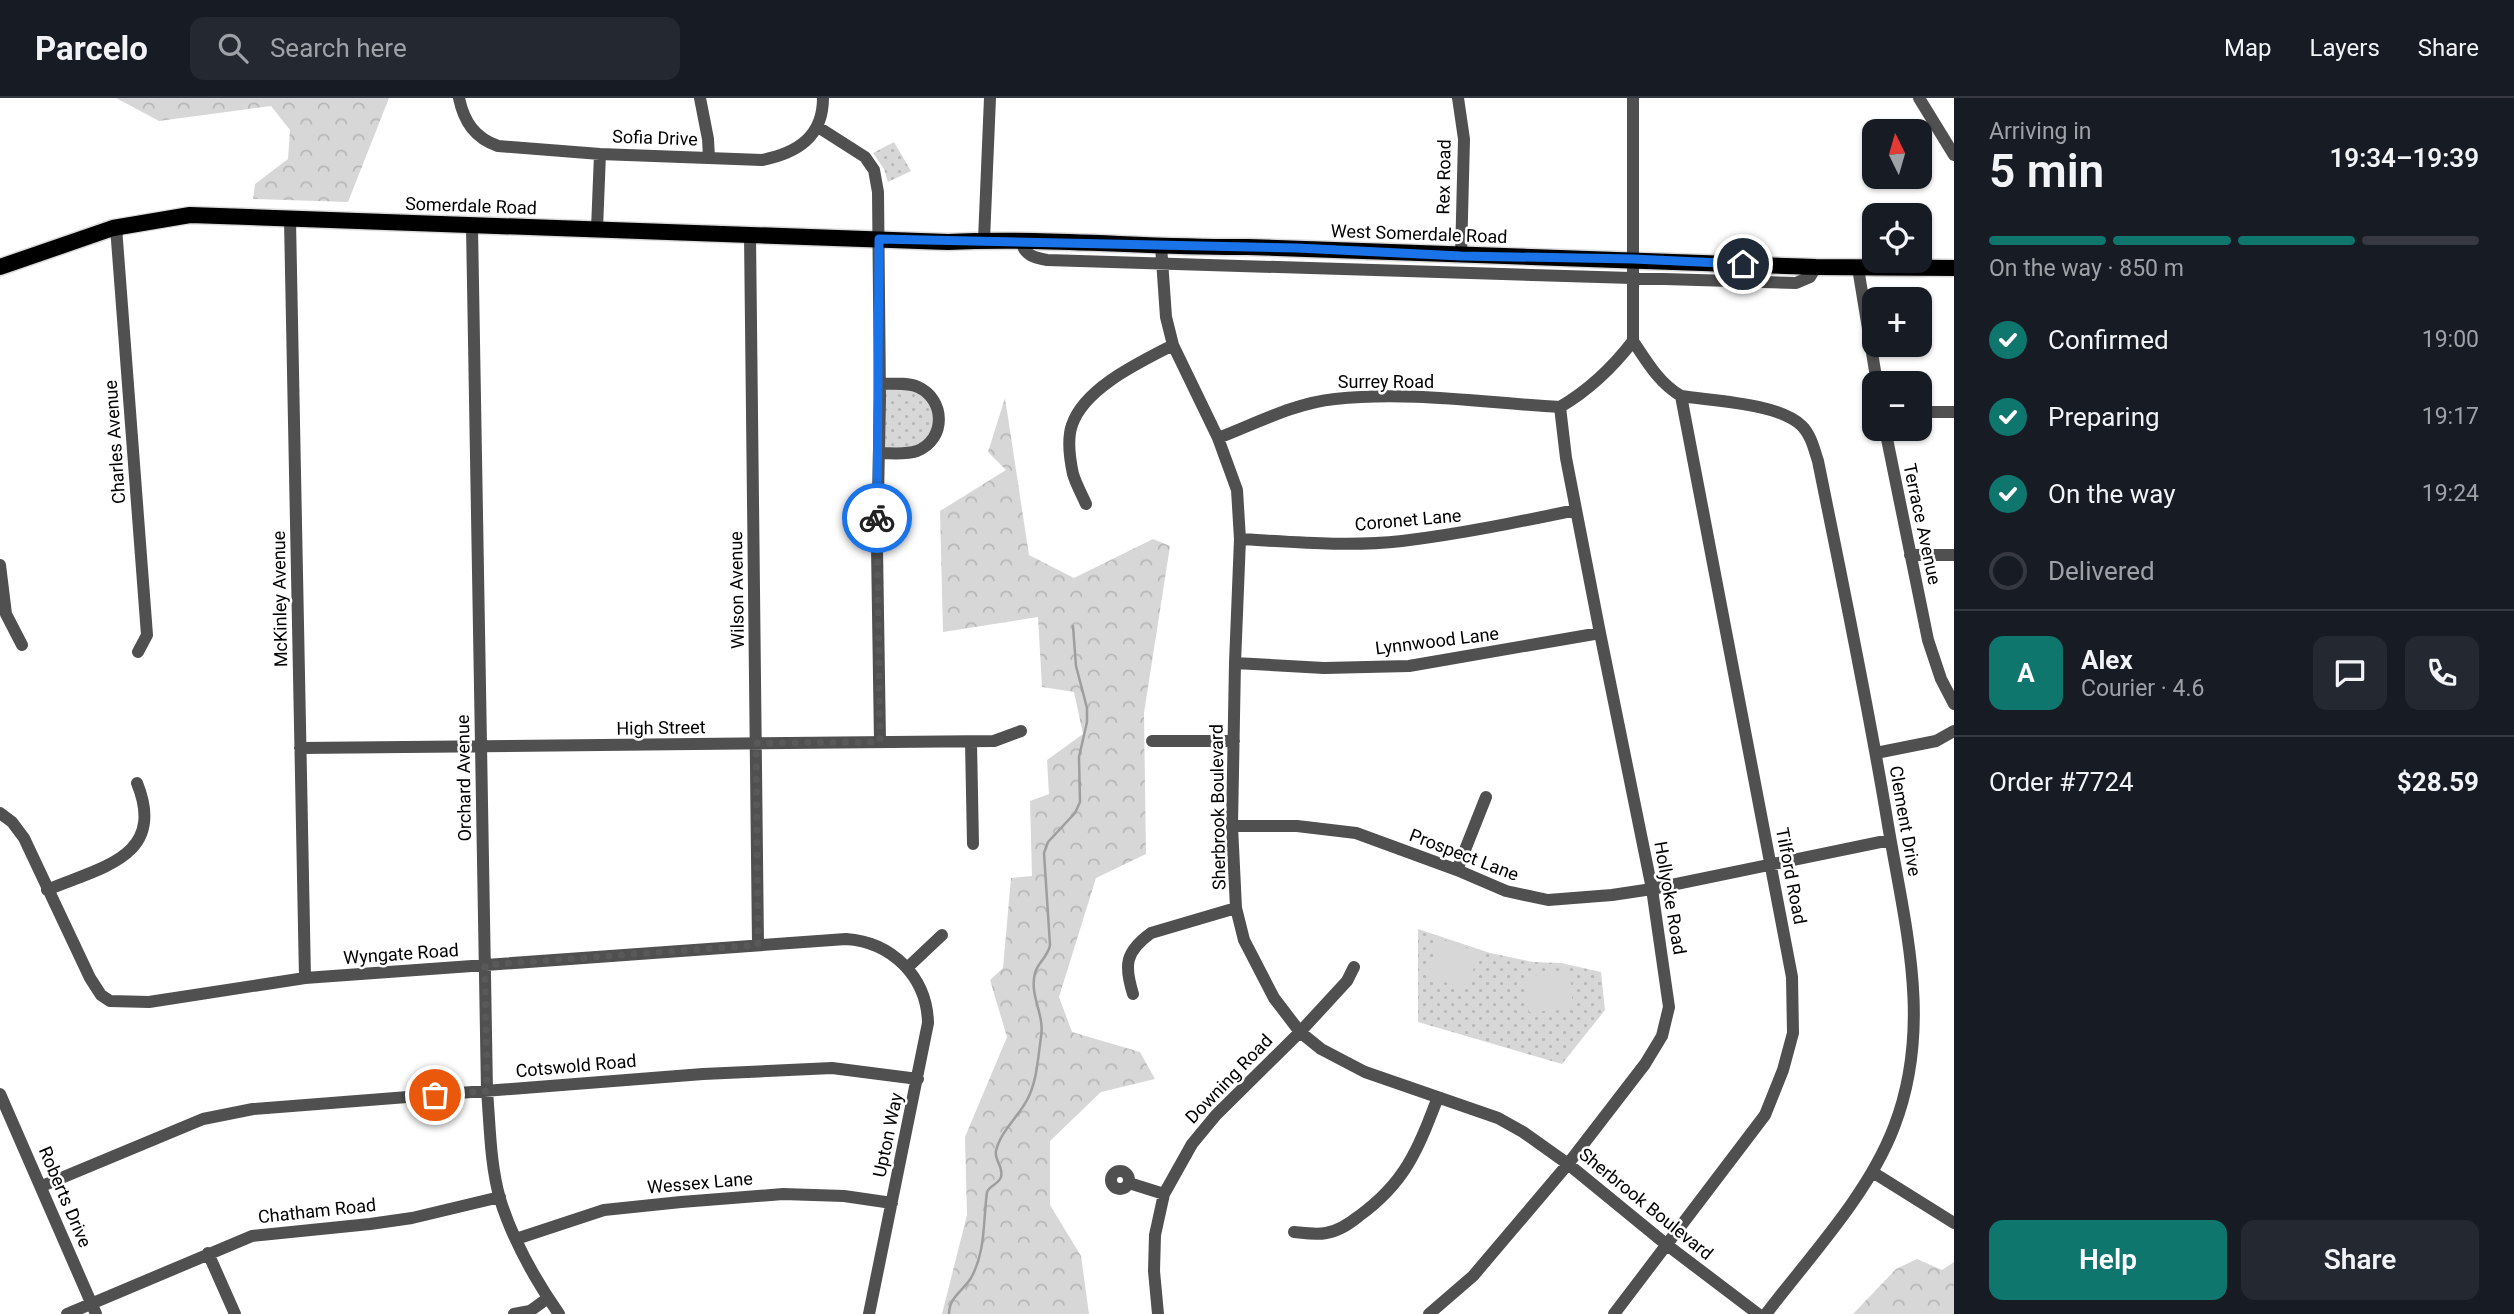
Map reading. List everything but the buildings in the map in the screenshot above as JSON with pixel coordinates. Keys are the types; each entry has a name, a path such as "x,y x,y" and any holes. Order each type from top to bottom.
{"main road":[{"name":"Somerdale Road","path":"0,267 80,237 116,227 190,215 948,242"},
{"name":"West Somerdale Road","path":"948,242 1022,241 1162,254 1297,248 1816,267 1954,268"}],"street":[{"name":"Sofia Drive","path":"458,98 462,114 471,129 483,141 498,146 600,154 762,160 783,156 799,148 818,127"},
{"name":"Sofia Drive","path":"700,98 709,158"},
{"path":"823,98 818,127 865,157 874,170 878,192 880,384 877,548 880,742"},
{"path":"984,240 990,98"},
{"name":"Rex Road","path":"1458,98 1464,139 1461,256"},
{"path":"1633,98 1633,341 1668,389 1681,396"},
{"path":"1919,98 1954,155"},
{"name":"Sofia Drive","path":"597,229 600,154"},
{"name":"McKinley Avenue","path":"290,220 304,978"},
{"name":"Orchard Avenue","path":"472,226 487,1091 491,1143 500,1198 516,1239 534,1278 559,1314"},
{"name":"Charles Avenue","path":"116,227 147,635 138,652"},
{"name":"Wilson Avenue","path":"750,234 758,945"},
{"name":"West Somerdale Road","path":"1162,254 1449,273 1796,284 1810,277 1816,267"},
{"name":"Sherbrook Boulevard","path":"1162,254 1166,317 1172,345 1218,438 1237,490 1240,540 1233,825 1236,908 1244,940 1274,999 1300,1032 1321,1049 1365,1072 1498,1118 1523,1132 1568,1164 1667,1245 1758,1314"},
{"path":"1858,268 1875,371"},
{"path":"1560,407 1580,396 1617,362 1633,341"},
{"path":"1086,504 1074,476 1070,450 1071,426 1081,407 1097,391 1132,366 1172,345"},
{"path":"879,453 903,454 923,448 935,436 939,419 939,408 935,400 916,385 880,384"},
{"name":"Clement Drive","path":"1681,396 1770,409 1796,421 1812,440 1876,752 1909,942 1915,1000 1911,1066 1895,1125 1874,1173 1766,1314"},
{"name":"Tilford Road","path":"1614,1314 1765,1115 1783,1070 1793,1033 1792,976 1681,396"},
{"name":"Surrey Road","path":"1218,438 1301,405 1334,399 1399,397 1560,407"},
{"name":"Hollyoke Road","path":"1429,1314 1474,1276 1568,1164 1645,1064 1662,1036 1669,1007 1652,889 1566,458 1560,407"},
{"path":"1932,412 1954,412"},
{"name":"Terrace Avenue","path":"1887,441 1928,640 1941,679 1954,704"},
{"name":"Coronet Lane","path":"1240,540 1323,543 1399,541 1473,531 1576,510"},
{"path":"1910,555 1954,555"},
{"path":"0,565 6,614 22,645"},
{"name":"Lynnwood Lane","path":"1235,663 1324,668 1409,666 1600,633"},
{"name":"High Street","path":"300,748 971,742 994,741 1021,731"},
{"path":"1876,752 1925,744 1954,731"},
{"path":"1152,741 1234,741"},
{"path":"971,742 973,844"},
{"path":"47,890 121,858 134,848 143,835 146,822 143,797 137,783"},
{"path":"1457,870 1486,797"},
{"name":"Wyngate Road","path":"0,813 12,822 24,838 90,978 101,995 110,1001 149,1002 304,978 846,939 860,940 882,948 907,968"},
{"name":"Prospect Lane","path":"1233,825 1297,827 1356,833 1506,891 1548,900 1652,889 1890,840"},
{"path":"1133,994 1128,978 1129,954 1140,941 1151,933 1236,908"},
{"path":"907,968 942,935"},
{"name":"Downing Road","path":"1158,1314 1154,1271 1155,1235 1164,1194 1192,1144 1216,1115 1347,981 1354,967"},
{"name":"Upton Way","path":"869,1314 928,1023 923,993 907,968"},
{"name":"Cotswold Road","path":"42,1186 203,1119 253,1109 703,1074 832,1068 918,1079"},
{"name":"Roberts Drive","path":"0,1094 94,1309"},
{"path":"1294,1232 1324,1234 1346,1226 1376,1204 1399,1181 1418,1151 1438,1097"},
{"path":"1874,1173 1954,1223"},
{"path":"1129,1183 1164,1194"},
{"name":"Wessex Lane","path":"516,1239 604,1210 681,1202 783,1194 844,1196 892,1202"},
{"name":"Chatham Road","path":"67,1314 94,1309 208,1253 252,1236 380,1223 500,1198"},
{"path":"208,1253 235,1314"},
{"path":"514,1314 530,1311 548,1297"}],"green space":[{"path":"116,98 389,98 348,202 253,199 255,184 288,159 290,130 271,106 159,121"},
{"path":"894,142 911,171 888,182 884,169 873,153"},
{"path":"880,384 906,384 939,408 929,443 879,453"},
{"path":"1005,398 1029,555 1074,578 1153,539 1170,546 1144,713 1146,854 1096,878 1059,997 1072,1032 1140,1052 1155,1079 1101,1092 1050,1141 1050,1205 1081,1256 1089,1314 942,1314 967,1215 965,1137 1007,1037 990,980 1003,968 1011,878 1032,876 1030,801 1049,794 1047,760 1083,734 1074,692 1042,687 1038,617 943,632 940,511 1006,470 988,452"},
{"path":"1418,929 1490,953 1533,962 1561,963 1601,972 1605,1010 1562,1064 1418,1022"},
{"path":"1440,939 1479,952 1467,989 1428,977"},
{"path":"1570,973 1573,1009 1529,1012 1526,976"},
{"path":"1917,1259 1942,1270 1954,1262 1954,1314 1853,1314 1896,1269"}],"waterway":[{"path":"949,1314 951,1303 976,1268 983,1236 987,1192 1001,1177 996,1154 998,1144 1027,1100 1037,1069 1042,1029 1034,981 1036,969 1050,945 1044,853 1048,842 1075,813 1080,802 1079,757 1087,722 1087,708 1076,666 1073,626"}],"way so far":[{"path":"435,1095 487,1091 485,965 758,945 756,743 880,742 877,518"}],"route":[{"path":"877,518 880,426 879,239 1297,248 1340,252 1743,264"}]}
